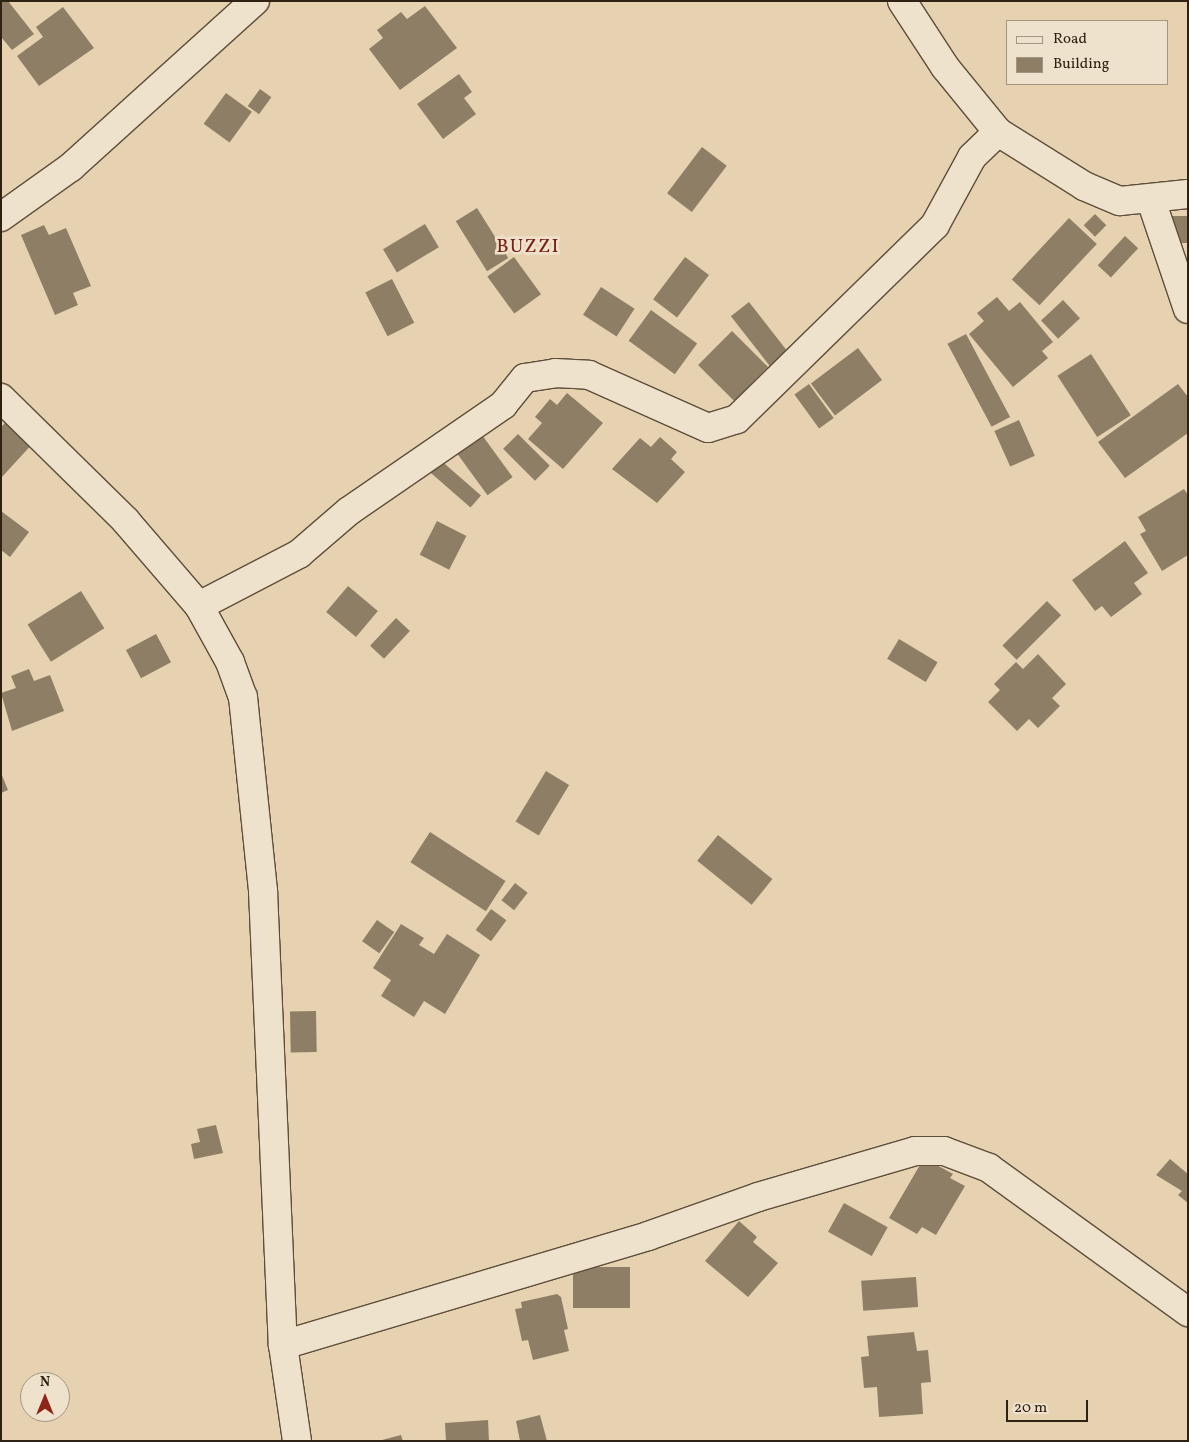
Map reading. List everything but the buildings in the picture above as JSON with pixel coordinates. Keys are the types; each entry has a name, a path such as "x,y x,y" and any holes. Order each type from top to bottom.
{"street":[{"path":"1,217 71,167 255,1"},
{"path":"902,1 945,67 998,132 1084,186 1120,201 1151,200 1188,194"},
{"path":"200,606 298,554 349,511 503,404 525,378 554,373 589,375 708,428 737,419 935,224 972,157 998,132"},
{"path":"1151,200 1188,308"},
{"path":"1,398 125,520 200,606 230,662 243,697 263,891 283,1344 297,1441"},
{"path":"283,1344 648,1236 758,1197 915,1151 944,1151 989,1168 1188,1312"}],"district":[{"name":"BUZZI","path":"528,247"}]}
